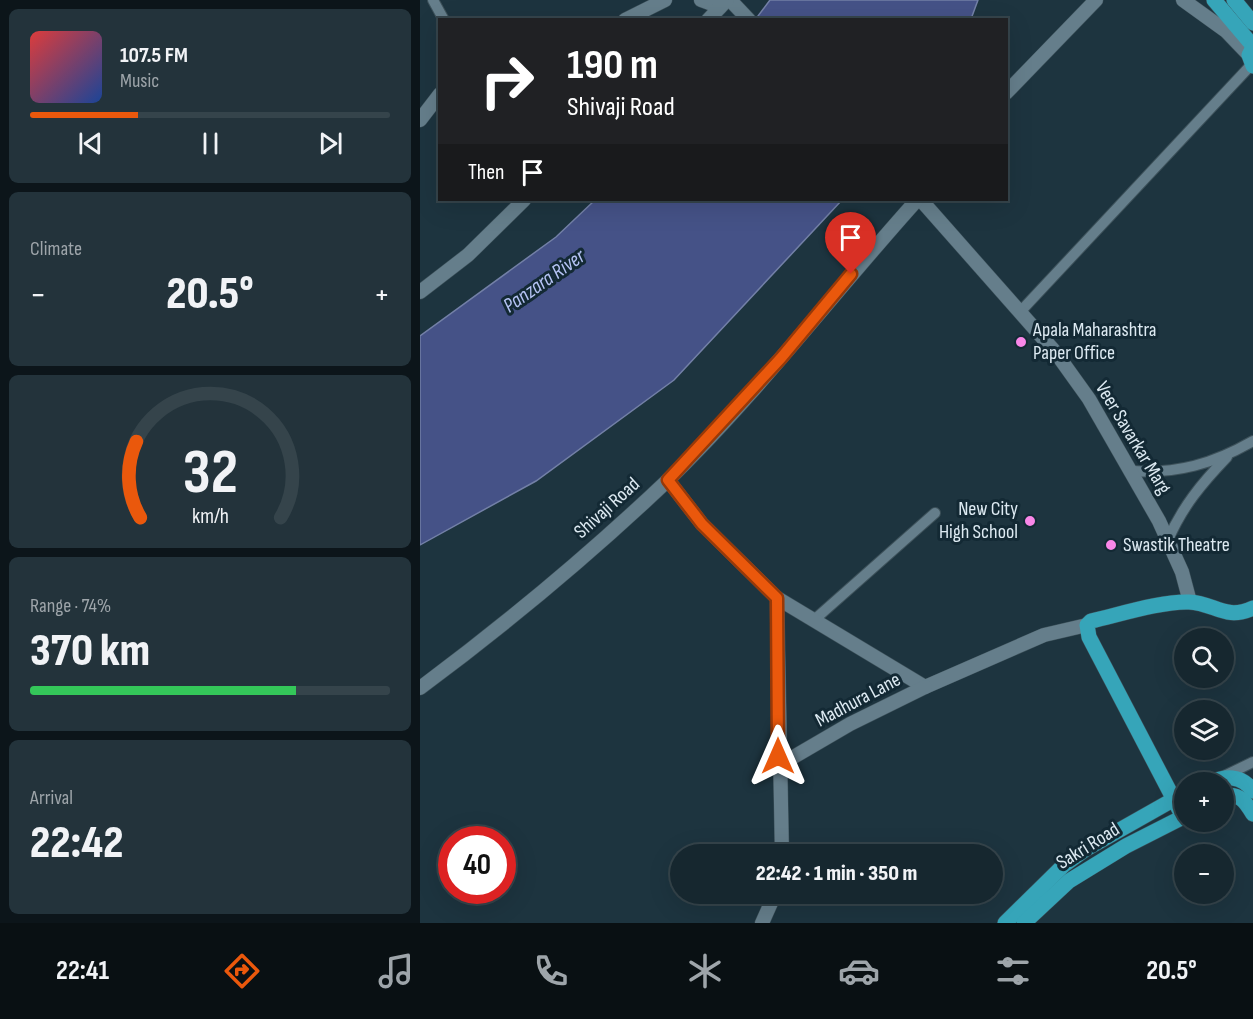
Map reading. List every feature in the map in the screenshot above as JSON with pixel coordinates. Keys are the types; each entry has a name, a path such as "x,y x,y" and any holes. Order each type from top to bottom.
{"main road":[{"path":"1214,0 1252,56"},
{"path":"1233,0 1253,23"},
{"path":"1174,788 1089,637 1087,625 1091,621 1102,618 1190,602 1226,614 1244,612 1253,608"},
{"path":"1234,778 1245,781 1253,791"},
{"path":"1234,795 1241,798 1253,814"},
{"path":"1005,923 1064,865 1086,849 1174,800"},
{"name":"Sakri Road","path":"1024,923 1069,881 1126,846 1174,821"}],"street":[{"path":"433,0 443,18"},
{"path":"629,18 665,0"},
{"path":"701,0 726,2 747,18"},
{"path":"1008,91 1096,0"},
{"path":"1020,312 1252,56 1226,31 1183,0"},
{"path":"710,18 726,2"},
{"path":"420,120 438,97"},
{"path":"420,292 468,255 523,201"},
{"name":"Shivaji Road","path":"420,688 504,626 668,480 781,358 918,201"},
{"name":"Veer Savarkar Marg","path":"920,201 1056,353 1089,399 1168,540 1182,572 1190,602"},
{"path":"1131,471 1174,472 1200,467 1229,455 1253,441"},
{"path":"1168,540 1179,514 1191,496 1229,455"},
{"path":"668,480 702,524 777,598 925,687"},
{"path":"814,620 935,513"},
{"path":"777,598 778,766 782,844"},
{"name":"Madhura Lane","path":"778,766 850,724 925,687 1044,636 1087,625"},
{"path":"1232,772 1253,762"},
{"path":"762,923 771,904"}],"water":[{"path":"770,0 978,0 971,18 756,18"},
{"name":"Panzara River","path":"594,201 841,201 674,380 536,481 420,545 420,336 556,237"}],"place":[{"name":"Apala Maharashtra Paper Office","path":"1021,342"},
{"name":"New City High School","path":"1030,521"},
{"name":"Swastik Theatre","path":"1111,545"}],"route":[{"path":"778,756 777,598 702,524 668,480 781,358 851,274"}]}
